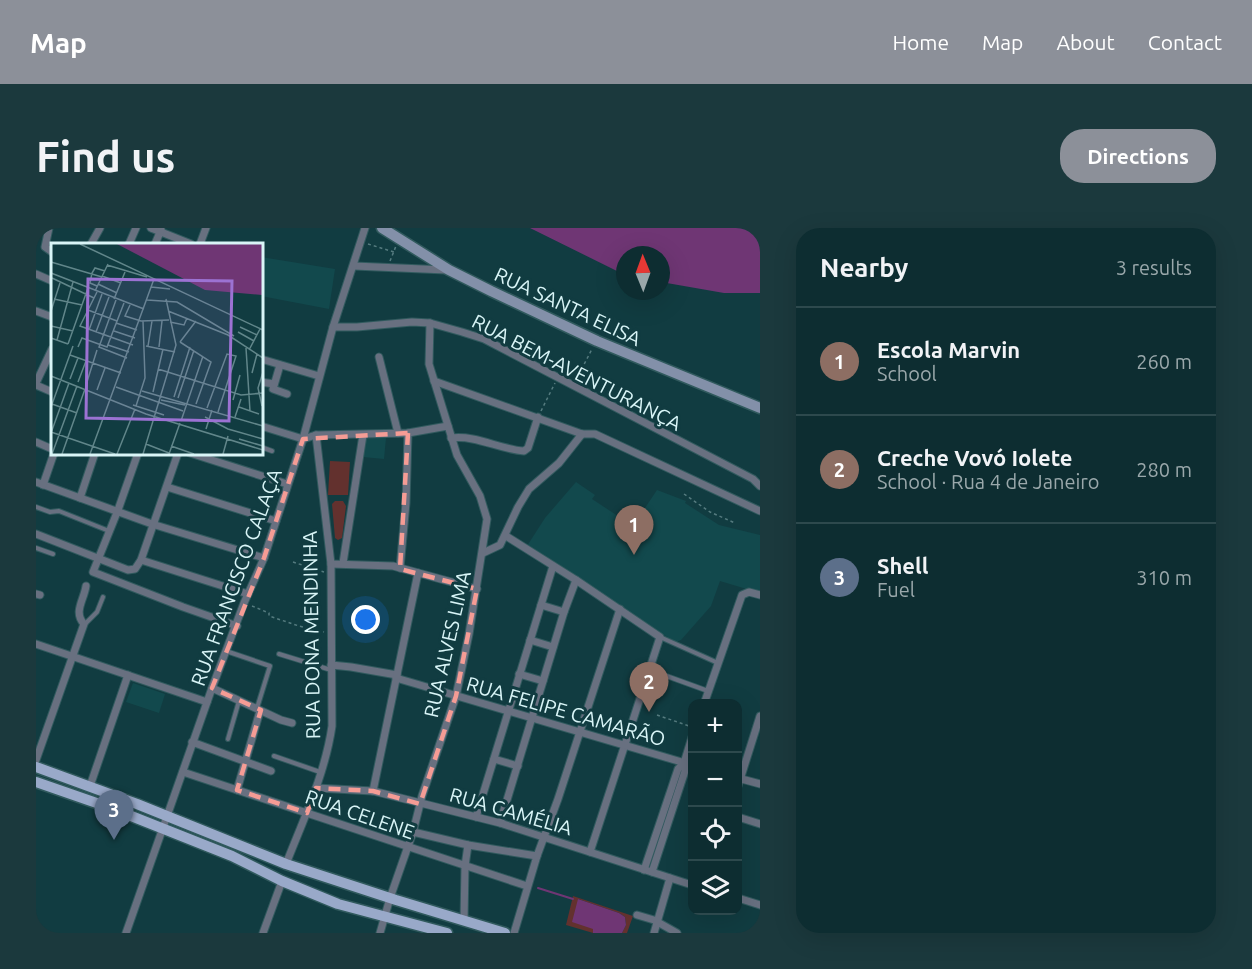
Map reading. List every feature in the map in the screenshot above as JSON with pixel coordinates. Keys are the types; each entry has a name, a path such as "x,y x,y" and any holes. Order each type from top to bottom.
{"main road":[{"path":"382,228 449,270"},
{"name":"RUA SANTA ELISA","path":"449,270 597,341 760,408"},
{"path":"36,767 167,815 286,864 505,933"},
{"path":"36,782 163,828 232,856 282,881 338,904 447,933"}],"street":[{"path":"49,228 45,247 51,251"},
{"path":"92,243 100,228"},
{"path":"129,243 136,228"},
{"path":"151,228 161,230 189,243"},
{"path":"200,243 205,228"},
{"name":"RUA FRANCISCO CALAÇA","path":"126,933 192,742 244,603 264,558 303,439 333,327 365,228"},
{"name":"RUA SANTA ELISA","path":"354,266 449,270"},
{"path":"36,274 51,281"},
{"path":"36,311 51,317"},
{"name":"RUA BEM-AVENTURANÇA","path":"333,327 430,323 484,339 753,479 760,486"},
{"name":"RUA ALVES LIMA","path":"380,933 456,696 477,589 487,513 457,455 434,381 429,364 430,323"},
{"path":"51,351 36,384 51,392"},
{"path":"379,357 398,434"},
{"path":"262,359 319,376"},
{"path":"280,365 273,389 287,394"},
{"path":"434,381 582,434 595,434 760,511"},
{"path":"262,382 274,384"},
{"path":"452,438 469,437 493,445 524,451 528,448 538,417"},
{"path":"262,426 303,439 316,435 398,434 448,426"},
{"path":"400,568 406,503 408,433"},
{"path":"483,553 500,545 518,507 530,489 559,463 582,434"},
{"name":"RUA DONA MENDINHA","path":"286,864 316,788 329,747 332,726 331,564 316,435"},
{"name":"RUA DONA MENDINHA","path":"343,563 363,435"},
{"path":"36,442 51,450"},
{"path":"52,454 39,483 152,524 264,558"},
{"path":"80,498 95,454"},
{"path":"138,454 93,572 237,626"},
{"path":"36,534 128,570 135,569 141,560 178,454"},
{"path":"193,454 287,484"},
{"path":"167,487 276,521"},
{"path":"506,536 660,637 590,852"},
{"path":"141,560 248,594"},
{"path":"331,564 400,568 477,589"},
{"path":"476,817 554,566"},
{"path":"373,791 418,573"},
{"path":"500,823 564,612 576,580"},
{"path":"36,760 84,624 80,619 79,610 86,586"},
{"path":"706,699 742,595 749,592 760,595"},
{"path":"541,605 564,612"},
{"path":"514,933 527,886 620,609"},
{"path":"530,640 554,647"},
{"path":"36,644 207,702"},
{"name":"RUA FELIPE CAMARÃO","path":"331,668 397,677 688,764"},
{"path":"519,674 543,681"},
{"path":"90,786 128,675"},
{"path":"212,688 292,723"},
{"path":"237,790 259,710"},
{"path":"742,769 760,716"},
{"path":"192,742 271,771"},
{"path":"644,870 678,769 684,763 688,751"},
{"path":"494,759 518,766"},
{"path":"652,872 685,771 684,763"},
{"name":"RUA CELENE","path":"183,772 527,886"},
{"path":"742,779 760,784"},
{"name":"RUA CAMÉLIA","path":"316,788 373,791 500,823 688,883"},
{"path":"742,818 760,824"},
{"path":"413,832 468,845 537,856"},
{"path":"464,921 465,866 468,845"},
{"path":"654,933 670,878"},
{"path":"263,933 282,881"},
{"path":"742,899 760,905"},
{"path":"637,915 657,922 677,933"}],"lane":[{"path":"262,447 272,451"},
{"path":"36,507 53,512 59,511 110,532"},
{"path":"36,548 53,555"},
{"path":"84,624 97,612 102,597"},
{"path":"660,637 718,663"},
{"path":"226,651 270,666 259,710"},
{"name":"RUA FELIPE CAMARÃO","path":"279,654 331,668"},
{"path":"649,669 708,691"},
{"path":"228,739 239,700"},
{"path":"273,756 321,772"}],"path":[{"path":"367,243 394,252"},
{"path":"390,262 398,243"},
{"path":"572,386 597,341"},
{"path":"538,417 557,378"},
{"path":"684,494 710,512 735,523"},
{"path":"293,562 330,574"},
{"path":"244,603 269,613 269,616 331,634"},
{"path":"657,715 688,725"}],"highlighted area":[{"path":"408,433 400,569 477,589 456,696 420,804 373,791 316,788 307,813 237,790 261,710 212,688 264,558 303,439"}],"shaded area":[{"path":"530,228 760,228 760,293 724,293 670,284 670,246 616,246 616,271"},
{"path":"262,257 335,269 329,309 262,296"},
{"path":"365,438 386,438 384,459 363,457"},
{"path":"330,461 350,462 348,495 328,495"},
{"path":"576,482 595,495 592,499 633,526 657,490 686,501 685,503 719,525 760,535 760,593 720,581 711,606 681,640 676,642 672,640 527,546 545,518"},
{"path":"335,501 343,501 346,506 342,538 338,540 335,538 332,504"},
{"path":"133,683 165,694 159,713 126,702"},
{"path":"573,896 633,916 627,933 622,933 626,925 625,917 578,899 594,929 593,933 566,925"},
{"path":"578,899 625,917 626,925 622,933 593,933 593,929 572,922"}],"waterway":[{"path":"538,888 573,899"}],"place":[{"name":"Escola Marvin","path":"634,555"},
{"name":"Creche Vovó Iolete","path":"649,712"},
{"name":"Shell","path":"114,840"}]}
